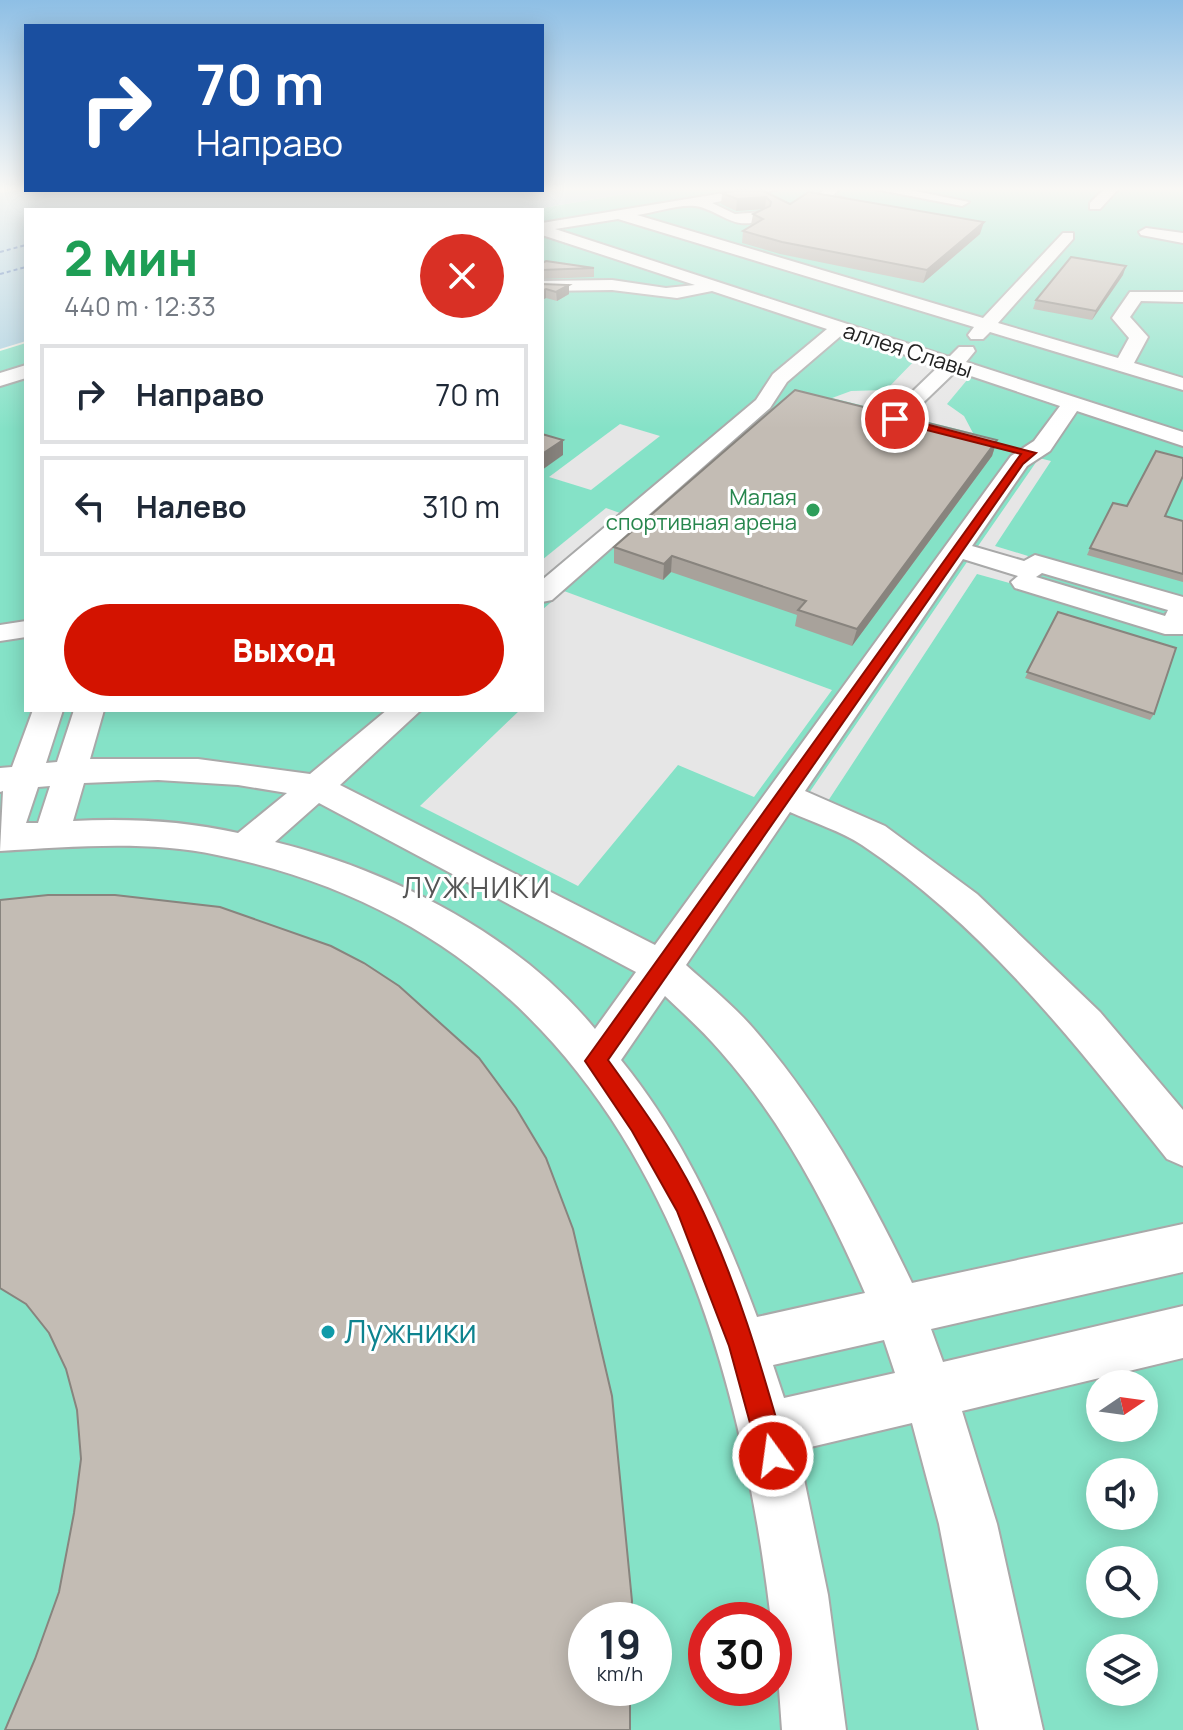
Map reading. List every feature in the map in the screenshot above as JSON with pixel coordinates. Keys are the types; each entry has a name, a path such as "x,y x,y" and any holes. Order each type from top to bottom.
{"street":[{"name":"аллея Славы","path":"658,268 839,328 1123,366 1183,384"},
{"name":"аллея Славы","path":"763,268 970,344 1072,403 1183,439"},
{"path":"922,426 888,417 970,344 1039,268"},
{"path":"544,286 570,290 615,285 674,295 712,286"},
{"path":"1123,366 1139,337 1121,320 1136,296 1183,297"},
{"path":"544,592 782,390 780,378 839,328"},
{"path":"947,337 970,344"},
{"path":"0,380 24,372"},
{"path":"596,1061 1019,461 1042,446 1072,403"},
{"path":"1003,446 1030,453"},
{"path":"957,549 1030,572 1175,628 1183,606 1030,572"},
{"path":"0,633 24,629"},
{"path":"47,712 12,778 2,838 52,833 156,834 247,846 350,877 427,913 515,977 596,1061 640,1123 686,1204 742,1346 785,1508 804,1619 814,1730"},
{"path":"52,833 88,712"},
{"path":"247,846 404,712"},
{"path":"12,778 71,772 205,770 316,787 662,967 690,990 729,1031 790,1111 857,1221 899,1312 929,1392 971,1529 1011,1730"},
{"path":"783,795 873,835 964,904 1085,1025 1183,1144"},
{"path":"742,1346 1183,1248"},
{"path":"766,1430 1183,1332"}],"green space":[{"path":"544,268 1183,268 1183,1730 0,1730 0,351 24,344 24,712 544,712"}],"shaded area":[{"path":"918,357 972,374 947,404 964,416 973,433 832,398 851,391 886,390"},
{"path":"620,424 660,436 591,490 549,477"},
{"path":"1039,458 1051,461 995,546 1028,556 1024,563 976,549"},
{"path":"606,508 620,513 544,576 544,558"},
{"path":"967,562 1017,577 1013,584 977,574 828,801 809,793"},
{"path":"564,591 832,690 754,797 678,765 578,886 420,806 518,712 544,712 544,608"}],"water":[{"path":"0,268 24,268 24,342 0,349"}],"building":[{"path":"544,268 594,268 544,270"},
{"path":"1062,268 1125,268 1096,311 1036,300"},
{"path":"544,284 569,285 556,292 546,289"},
{"name":"Малая спортивная арена","path":"795,390 997,440 857,629 798,610 806,601 672,556 664,564 614,547"},
{"path":"544,435 563,440 544,453"},
{"path":"1156,451 1183,458 1183,476 1165,516 1183,521 1183,574 1090,548 1113,503 1127,506"},
{"path":"1058,612 1176,648 1154,714 1027,672"},
{"name":"Лужники","path":"48,895 115,895 220,907 331,946 364,963 399,986 479,1058 516,1108 546,1158 573,1229 612,1396 632,1602 568,1602 568,1706 630,1706 630,1730 5,1730 59,1592 81,1459 77,1410 66,1369 49,1333 26,1304 0,1288 0,900"}],"ferry route":[{"path":"0,274 23,268"}],"place":[{"name":"Малая спортивная арена","path":"813,510"},
{"name":"Лужники","path":"328,1332"}],"district":[{"name":"ЛУЖНИКИ","path":"477,888"}],"route":[{"path":"773,1456 725,1296 686,1204 640,1123 596,1061 1019,461 1030,453 895,419"}]}
